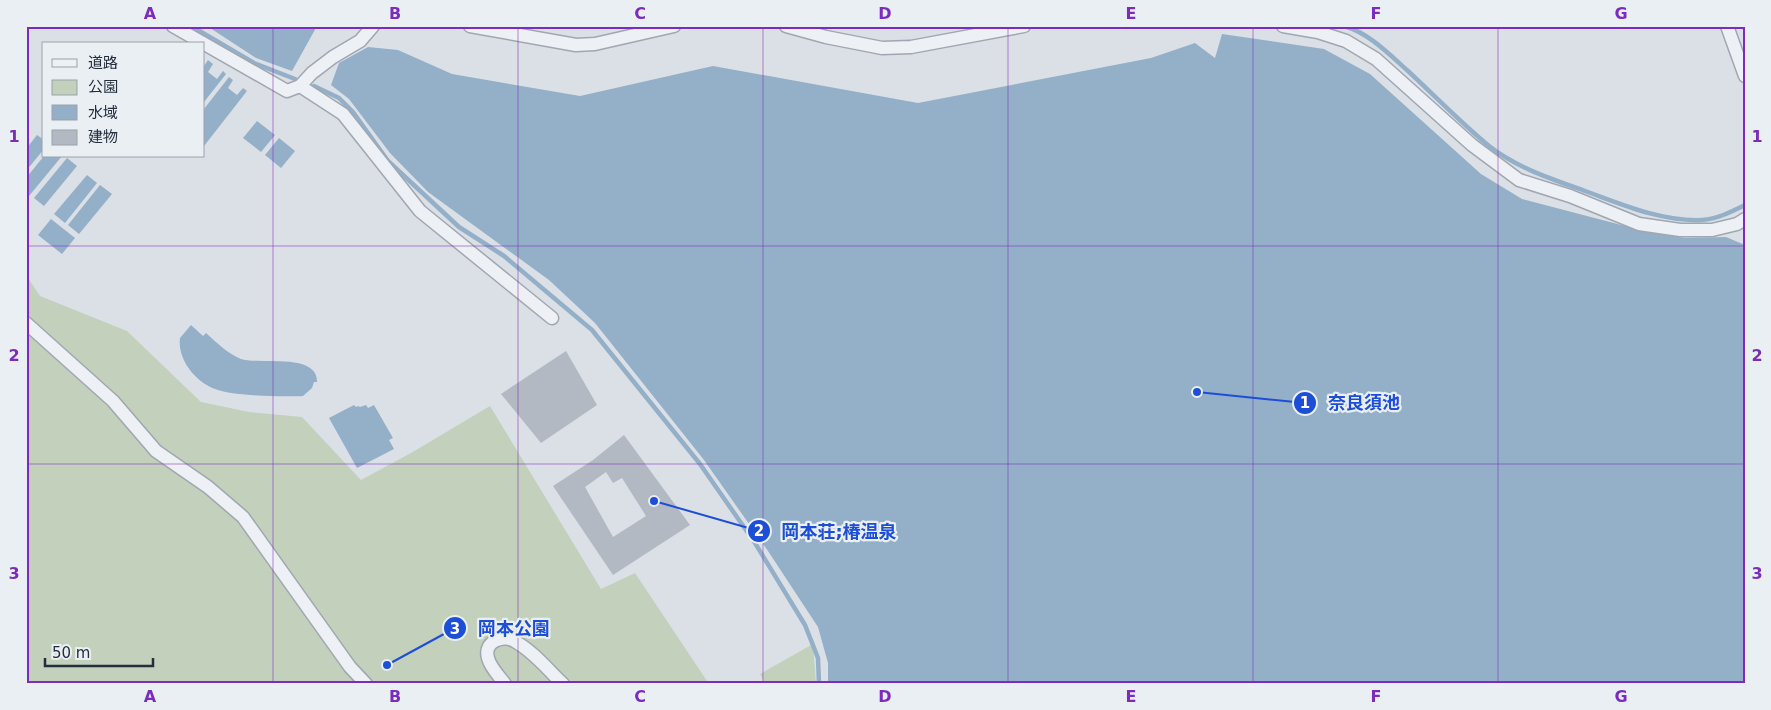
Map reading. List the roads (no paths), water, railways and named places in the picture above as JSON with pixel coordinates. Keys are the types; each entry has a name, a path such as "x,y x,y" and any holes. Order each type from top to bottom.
{"street":[{"path":"174,26 202,42"},
{"path":"205,44 287,91 300,86 312,73 360,41 373,26"},
{"path":"470,26 508,30 576,45 595,44 674,26"},
{"path":"786,26 826,32 882,48 911,48 1024,26"},
{"path":"1283,26 1318,32 1346,41 1376,59 1472,145 1519,180 1570,196 1639,224 1680,230 1712,230 1742,225"},
{"path":"1727,26 1745,76"},
{"path":"300,86 343,114 420,210 552,318"},
{"path":"26,324 113,401 156,451 208,487 243,517 350,667 366,684"},
{"path":"505,684 492,666 487,654 487,648 500,638 516,641 563,684"}],"water":[{"path":"207,26 317,26 292,71 256,58"},
{"path":"1222,34 1324,49 1370,74 1481,174 1522,199 1648,232 1685,238 1726,237 1745,245 1745,684 828,684 828,663 818,627 768,551 704,460 595,323 549,280 428,192 390,153 349,99 331,85 339,63 368,47 398,50 452,74 580,96 713,66 918,103 1151,58 1195,43 1215,58"},
{"path":"208,60 213,64 208,72 217,79 223,71 226,74 205,101 205,64"},
{"path":"229,77 233,80 228,88 237,95 243,88 247,91 205,145 205,108"},
{"path":"257,121 275,135 261,152 243,138"},
{"path":"37,135 42,139 42,151 26,171 26,149"},
{"path":"279,138 295,151 281,168 265,155"},
{"path":"42,158 60,158 29,196 26,194 26,178"},
{"path":"67,158 77,166 44,206 34,198"},
{"path":"87,175 97,183 65,223 54,214"},
{"path":"100,185 112,194 79,234 68,225"},
{"path":"51,219 75,238 62,254 38,235"},
{"path":"191,325 203,336 206,333 236,357 249,360 298,363 308,367 315,373 317,382 314,382 312,388 303,396 248,395 226,392 210,387 196,377 185,363 182,355 180,338"},
{"path":"354,405 360,407 366,405 368,408 374,405 393,438 389,440 394,449 357,468 329,418"}],"waterway":[{"path":"191,26 254,63 295,79"},
{"path":"1344,26 1362,34 1386,51 1489,146 1511,161 1535,172 1627,206 1672,218 1687,220 1708,219 1724,215 1745,205"},
{"path":"314,86 339,98 353,112 388,161 459,227 504,256 592,330 700,464 755,543 805,625 818,658 819,684"}],"place":[{"name":"奈良須池","path":"1197,392"},
{"name":"岡本荘;椿温泉","path":"654,501"},
{"name":"岡本公園","path":"387,665"}]}
